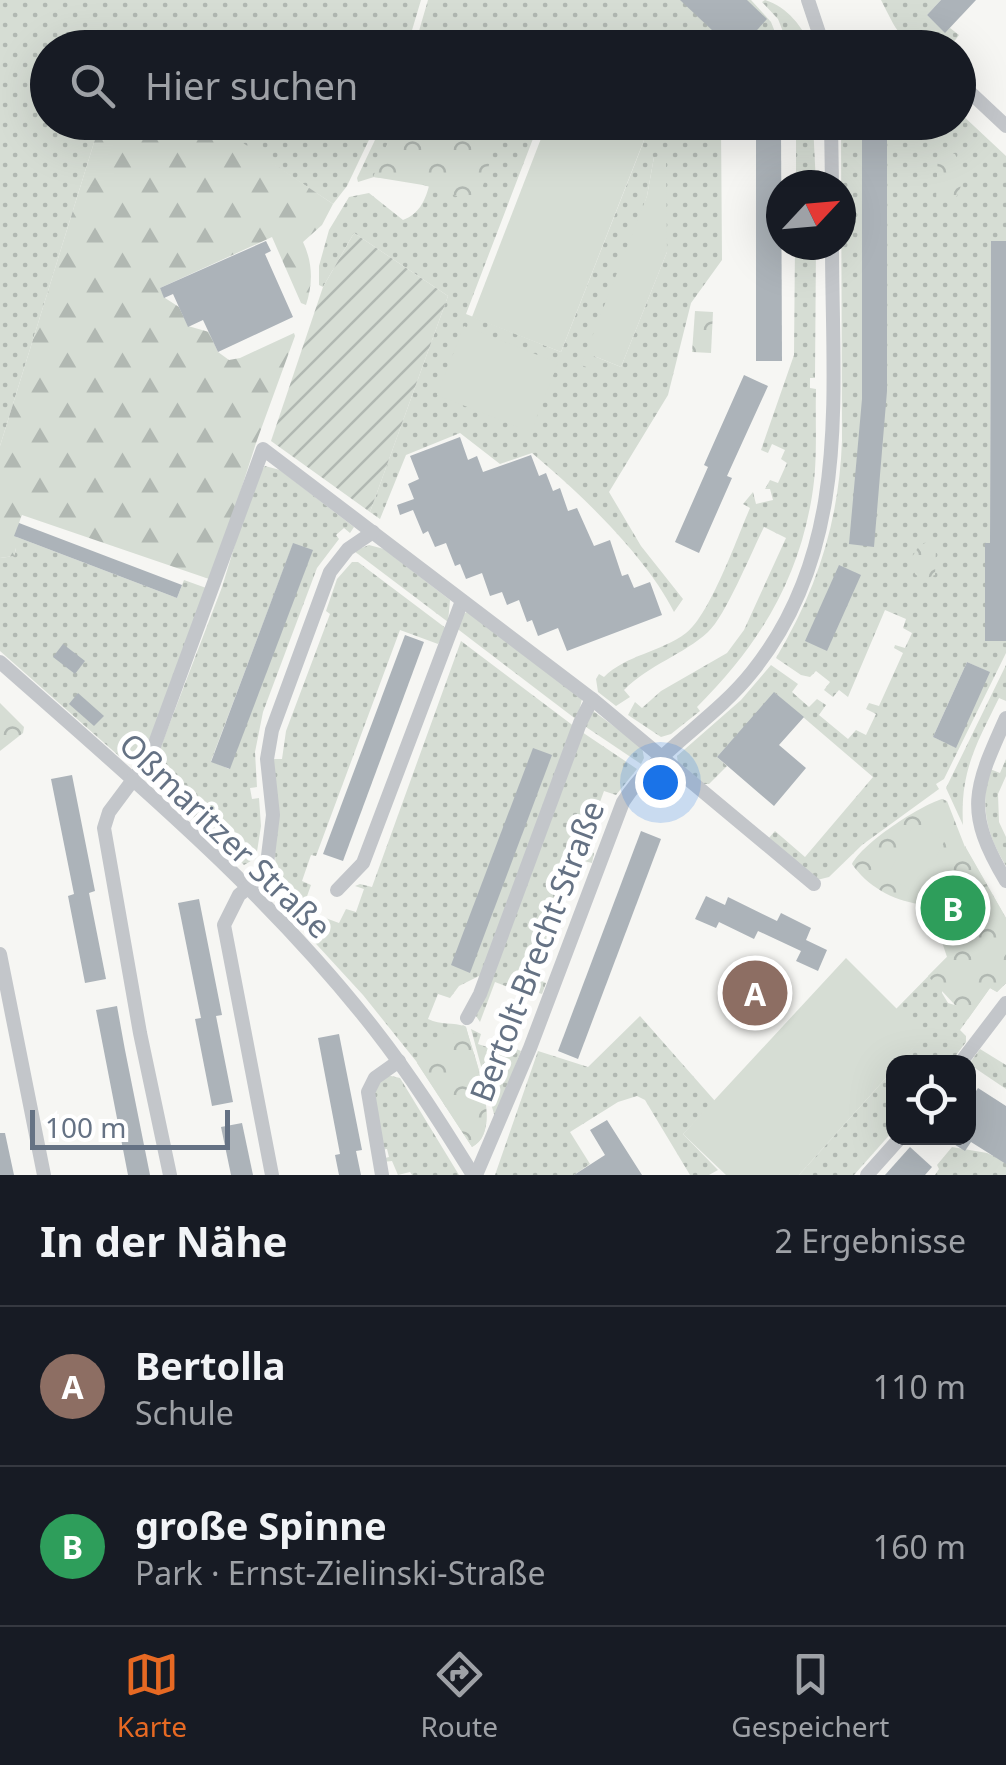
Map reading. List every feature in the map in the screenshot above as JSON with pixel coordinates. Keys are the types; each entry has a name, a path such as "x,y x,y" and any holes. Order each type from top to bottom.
{"street":[{"path":"808,0 818,30"},
{"path":"976,98 1006,126"},
{"path":"831,140 832,170"},
{"name":"Bertolt-Brecht-Straße","path":"474,1175 530,1048 614,822 641,774 743,684 766,655 801,596 824,520 832,459 832,260"},
{"path":"170,1175 104,828 108,812 150,757 263,449 592,699 814,884"},
{"path":"272,1175 224,932 230,908 261,878 268,864 273,815 267,759 272,730 330,572 348,549 373,532"},
{"path":"337,890 363,863 462,601"},
{"name":"Oßmaritzer Straße","path":"0,662 248,888 337,984 398,1060 474,1175"},
{"name":"Bertolt-Brecht-Straße","path":"467,1018 480,994 592,699"},
{"path":"1006,718 983,771 978,808 980,831 1006,881"},
{"path":"0,954 44,1175"},
{"path":"966,1055 1006,1003"},
{"path":"382,1175 368,1092 375,1078 398,1060"},
{"path":"868,1175 894,1145"}],"green space":[{"path":"0,0 421,0 412,30 30,30 30,140 95,140 0,446"},
{"path":"428,0 751,0 774,30 419,30"},
{"path":"881,0 941,0 927,15 943,30 897,30"},
{"path":"762,2 781,7 802,30 782,30"},
{"path":"976,128 1006,156 1006,241 991,242 990,543 985,543 985,641 1006,641 1006,653 944,779 936,784 939,789 862,845 829,877 817,880 768,839 775,831 805,857 873,777 775,693 717,757 727,766 709,784 702,784 678,764 677,756 741,700 771,665 798,684 792,692 809,707 817,699 826,705 819,715 848,739 856,730 866,735 876,714 866,709 869,703 879,706 903,653 895,645 905,648 912,633 903,628 906,619 885,610 848,697 839,690 833,697 824,690 830,682 816,671 810,677 801,675 776,658 814,581 831,527 840,471 841,260 856,260 856,170 841,170 841,140 862,140 862,386 886,387 887,140 976,140","holes":["967,662 989,672 955,747 933,737"]},
{"path":"95,140 239,140 333,204 322,225 303,242 311,274 306,305 301,303 272,237 160,288 165,298 179,307 188,326 209,332 218,352 229,360 294,333 295,336 212,580 22,515 14,556 0,558 0,446"},
{"path":"237,140 369,140 347,186 333,204"},
{"path":"375,140 533,140 466,314 561,352 644,140 721,140 722,260 691,303 668,395 609,492 641,546 683,599 674,612 629,548 591,506 532,453 500,464 460,433 406,455 380,519 370,512 448,296 354,233 323,287 319,285 319,266 329,230 349,197 369,193 403,220 420,206 429,186 374,177 358,182","holes":["654,157 667,252 621,367 594,356 647,196"]},
{"path":"389,140 496,140 478,203 412,181 373,177"},
{"path":"540,140 644,140 561,352 472,317"},
{"path":"796,140 814,140 815,170 796,170"},
{"path":"938,150 955,154 965,176 956,198 936,203"},
{"path":"666,156 667,252 621,367 594,356 589,368 581,365 647,196 654,157"},
{"path":"354,233 448,296 370,512 271,441 323,287"},
{"path":"795,260 816,260 815,378 810,378 810,388 816,389 816,456 812,496 797,557 772,611 739,660 697,707 700,711 671,734 661,737 628,715 635,702 642,708 661,691 727,653 744,630 786,538 764,527 715,624 698,640 634,681 624,690 630,697 616,706 598,692 596,679 599,674 604,677 666,645 695,624 722,575 750,508 743,504 753,492 756,504 773,500 770,489 765,489 770,480 778,483 787,463 781,459 785,450 772,444 768,453 761,450 794,355"},
{"path":"695,311 713,312 711,353 692,352"},
{"path":"464,326 558,363 531,432 437,395"},
{"path":"265,466 280,470 354,527 350,533 344,528 336,535 339,539 317,568 263,712 255,752 257,787 250,788 252,799 259,798 261,826 256,858 244,865 155,782 153,767 222,587 255,479","holes":["293,544 312,551 229,769 211,761"]},
{"path":"14,536 177,598 184,580 209,589 145,751 139,755 119,756 0,651 0,558 14,556"},
{"path":"927,542 936,547 935,575 922,580 915,574 912,557"},
{"path":"369,545 384,549 450,600 448,622 354,551"},
{"path":"352,562 358,562 447,629 438,644 400,630 316,856 311,855 302,881 311,885 306,899 315,903 312,913 339,923 346,909 356,912 364,889 355,886 372,887 461,641 575,727 481,975 459,986 450,998 438,994 428,1019 466,1027 486,1109 482,1138 472,1147 416,1061 363,995 284,909 276,892 273,759 282,759 286,731 330,614 326,611 337,579"},
{"path":"467,612 582,699 577,720 455,627"},
{"path":"1006,665 1006,701 999,698 967,773 963,825 946,788"},
{"path":"0,703 24,727 23,733 0,751"},
{"path":"592,710 642,747 641,764 583,725"},
{"path":"582,732 637,769 616,795 604,791 583,848 594,853 592,863 580,860 535,978 546,983 542,994 530,990 509,1046 521,1051 495,1118 471,1029 481,1034 478,1044 502,1052 524,993 495,982 480,1022 476,1016"},
{"path":"1006,759 1006,776 998,794 999,822 1006,837 1006,866 994,843 985,808 990,769 1000,773"},
{"path":"942,799 947,801 965,847 1006,918 1006,983 997,992 990,988 968,1019 928,976 947,957 938,930 919,915 919,904 881,891 852,864 892,826"},
{"path":"914,824 945,840 918,893 887,877"},
{"path":"965,846 1006,918 1006,983 997,992 990,988 960,1030 966,1042 956,1055 906,1055 923,1036 896,1009 947,957 942,993 948,1003 958,1006"},
{"path":"846,958 924,1036 906,1055 886,1055 886,1078 799,1175 726,1175 683,1134"},
{"path":"640,1016 715,1101 683,1134 718,1170 709,1175 690,1175 645,1100 637,1096 618,1102 570,1132 590,1164 574,1175 495,1175 538,1051 588,1067"},
{"path":"463,1025 480,1073 486,1109 482,1138 472,1147 417,1063"},
{"path":"980,1049 1006,1065 1006,1089 976,1069 976,1055"},
{"path":"387,1075 400,1078 459,1175 398,1175 392,1161 382,1162 381,1159 389,1157 387,1149 380,1150 373,1116 375,1085"},
{"path":"886,1078 886,1139 854,1175 799,1175"},
{"path":"952,1147 987,1153 1006,1162 1006,1175 935,1175 937,1165"}],"building":[{"path":"680,0 747,0 767,19 757,30 712,30"},
{"path":"941,0 976,0 948,30 942,30 927,15"},
{"path":"756,140 781,140 781,170 766,170 766,260 782,260 782,361 756,361"},
{"path":"862,140 887,140 887,391 874,547 849,544 862,399"},
{"path":"266,241 271,251 265,254 293,317 218,352 203,320 188,327 173,294 164,298 160,288"},
{"path":"991,241 1006,241 1006,641 985,641 985,543 990,543"},
{"path":"744,375 768,386 727,476 732,478 699,553 675,542"},
{"path":"460,437 468,460 477,456 483,472 531,455 539,476 546,473 553,491 560,488 568,511 577,508 594,546 610,540 622,576 628,574 634,588 650,582 662,615 567,651 558,628 538,636 532,620 527,622 519,600 507,605 502,592 490,596 482,573 466,579 460,564 455,566 446,543 435,547 428,531 423,534 413,510 400,515 397,505 414,499 408,484 419,479 410,456"},
{"path":"19,523 182,585 177,598 14,536"},
{"path":"293,543 313,550 230,769 211,762"},
{"path":"839,565 861,575 827,651 805,641"},
{"path":"405,635 424,642 343,861 323,854"},
{"path":"63,644 85,661 75,674 53,657"},
{"path":"967,662 990,672 956,748 933,737"},
{"path":"774,692 804,717 779,745 806,768 774,806 717,757"},
{"path":"78,693 104,716 94,726 69,704"},
{"path":"533,748 552,755 470,973 451,965"},
{"path":"72,775 95,891 89,893 106,979 85,983 68,896 74,894 51,779"},
{"path":"641,831 661,839 578,1059 558,1051"},
{"path":"706,896 725,905 728,897 777,921 781,913 811,928 806,940 827,950 818,971 796,961 801,951 758,931 754,939 719,922 716,928 695,919"},
{"path":"199,899 222,1015 216,1016 233,1102 212,1106 195,1019 201,1018 178,903"},
{"path":"117,1006 150,1175 128,1175 96,1010"},
{"path":"339,1034 362,1150 356,1151 361,1175 339,1175 335,1155 340,1154 318,1038"},
{"path":"978,1088 1006,1106 1006,1164 976,1145"},
{"path":"607,1120 642,1175 574,1175 605,1155 590,1130"},
{"path":"242,1123 253,1175 231,1175 221,1127"},
{"path":"0,1133 5,1133 14,1175 0,1175"},
{"path":"910,1147 932,1167 925,1175 885,1175"}],"place":[{"name":"große Spinne","path":"953,908"},
{"name":"Bertolla","path":"755,993"}]}
